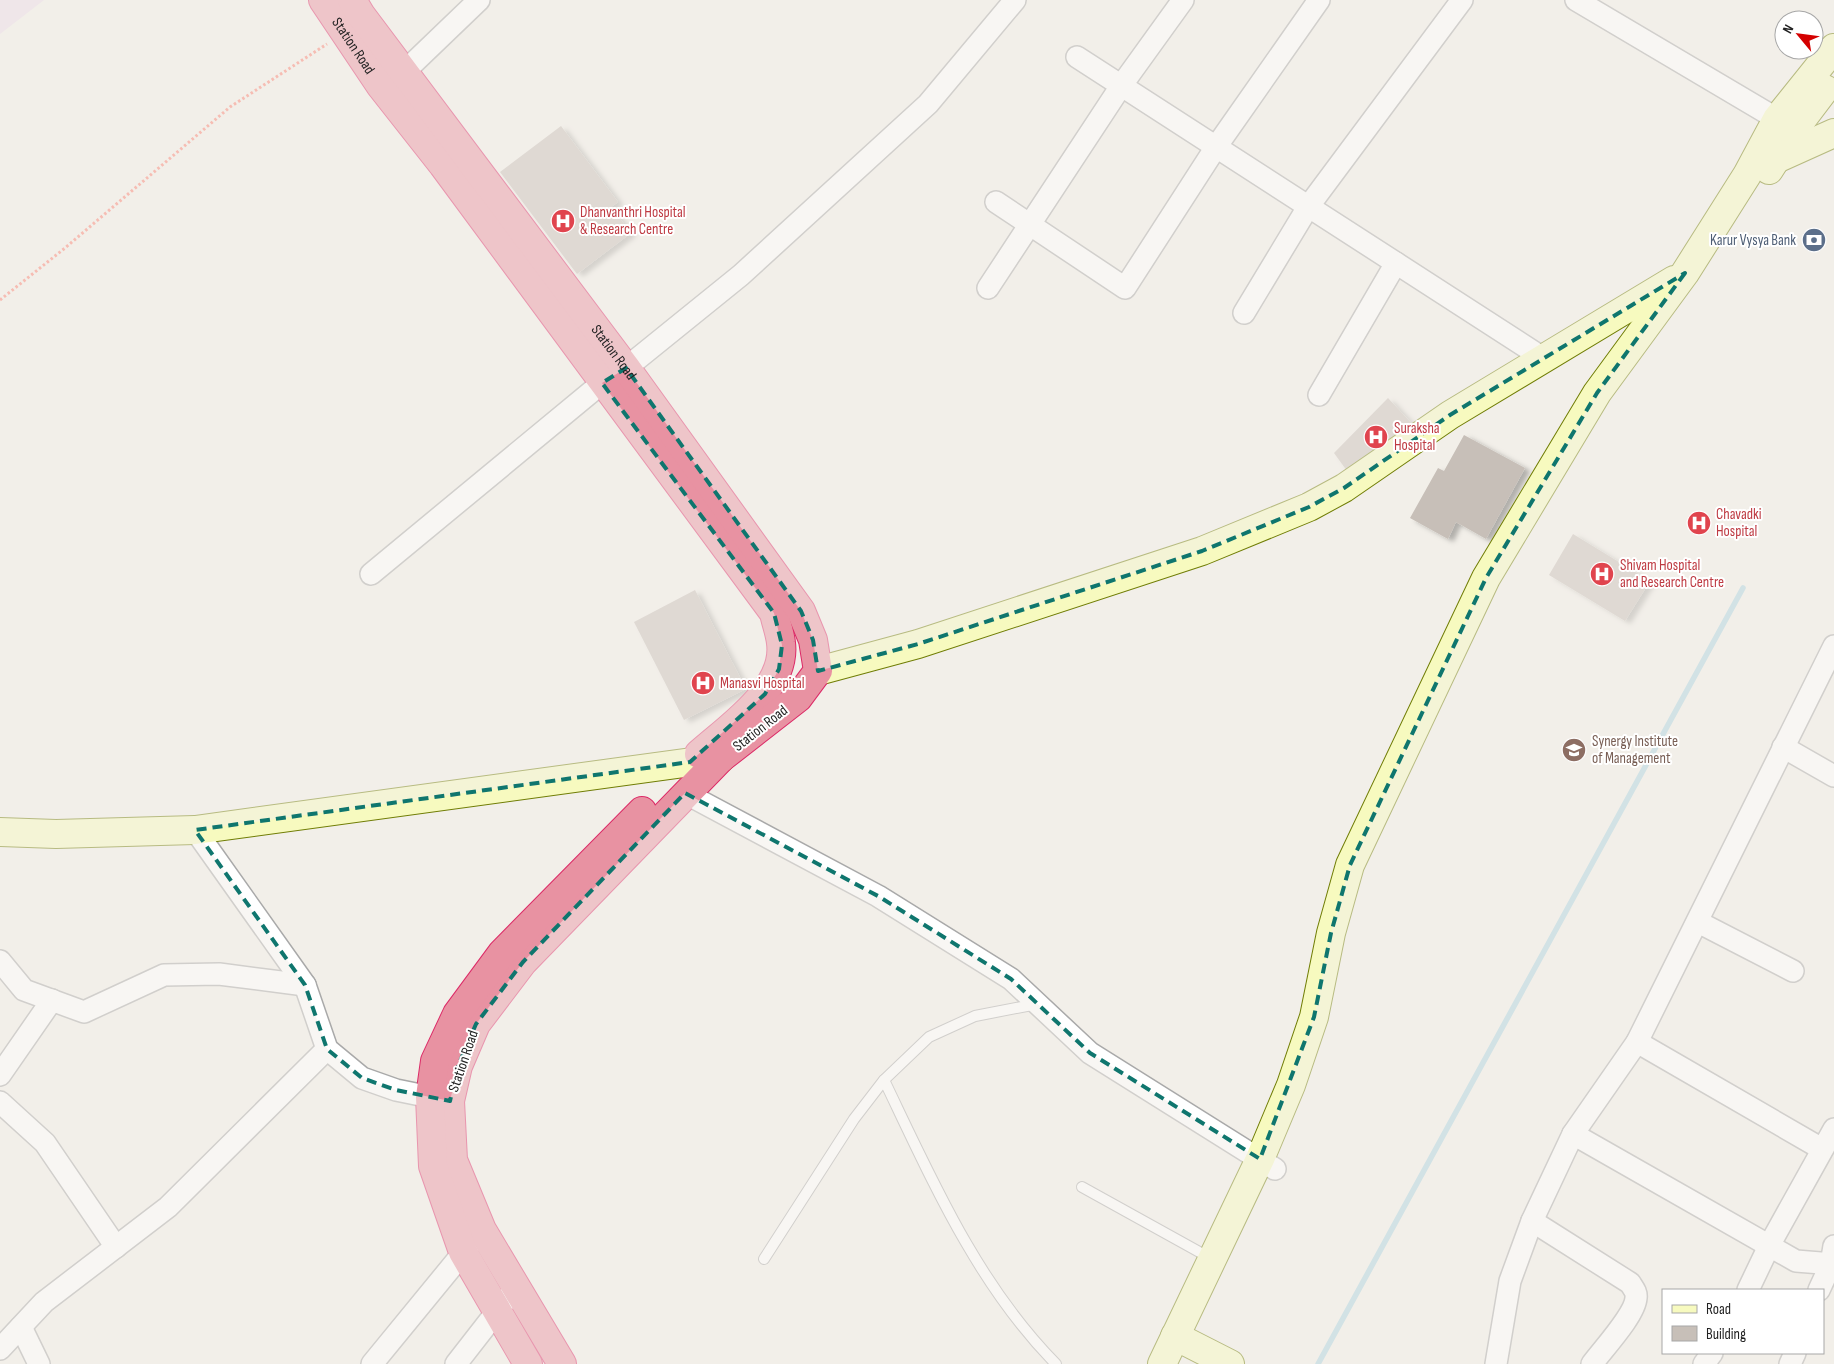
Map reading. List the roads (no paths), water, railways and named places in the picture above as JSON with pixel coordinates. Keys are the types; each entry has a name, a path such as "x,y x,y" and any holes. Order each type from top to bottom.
{"highway":[{"name":"Station Road","path":"323,0 380,85 444,165 602,383 774,613 782,645 779,669 765,694 690,762 502,953 457,1014 435,1061 440,1099 454,1160 482,1230 562,1364"},
{"name":"Station Road","path":"352,0 626,368 801,611 813,640 818,671 798,698 721,758 523,962 476,1024 458,1066 440,1099 433,1166 463,1252 496,1312 528,1364"}],"main road":[{"path":"1339,935 1350,865 1486,578 1597,393 1685,273 1746,175 1787,123 1834,48"},
{"path":"1162,1364 1182,1348 1268,1164 1339,935 1366,872 1502,586 1612,402 1711,263 1775,159 1787,123 1834,78"},
{"path":"1746,175 1775,159 1834,133"},
{"path":"818,671 918,644 1192,554 1309,507 1344,488 1450,415 1543,358 1685,273 1711,263"},
{"path":"0,832 56,834 196,830 721,758"},
{"path":"1182,1348 1212,1259 1268,1164"},
{"path":"1182,1348 1230,1364"}],"street":[{"path":"404,72 479,0"},
{"path":"371,574 602,383 626,368 741,275 928,104 1015,0"},
{"path":"988,288 1122,86 1183,0"},
{"path":"996,202 1125,288 1216,147 1318,0"},
{"path":"1244,313 1308,207 1462,0"},
{"path":"1576,0 1787,123"},
{"path":"1078,57 1543,358"},
{"path":"1319,395 1396,264"},
{"path":"1496,1364 1510,1282 1532,1221 1573,1134 1637,1042 1834,646"},
{"path":"1783,747 1834,776"},
{"path":"685,794 878,896 1011,978 1040,1003 1090,1053 1268,1164"},
{"path":"196,830 305,985 327,1049 362,1078 396,1090 440,1099"},
{"path":"1698,922 1792,971"},
{"path":"0,961 24,990 84,1012 164,975 219,974 305,985"},
{"path":"0,1075 52,1000"},
{"path":"1637,1042 1822,1149"},
{"path":"0,1350 12,1329 44,1302 168,1207 327,1049"},
{"path":"0,1102 45,1143 116,1247"},
{"path":"1748,1289 1770,1244 1834,1129"},
{"path":"1573,1134 1770,1244 1796,1261 1833,1258 1819,1289"},
{"path":"1532,1221 1630,1284 1636,1292 1636,1299 1630,1313 1592,1364"},
{"path":"372,1364 482,1230"},
{"path":"456,1364 516,1287"},
{"path":"12,1329 39,1364"}],"lane":[{"path":"764,1259 854,1119 884,1080 929,1037 975,1016 1040,1003"},
{"path":"884,1080 935,1186 983,1273 1034,1342 1056,1364"},
{"path":"1082,1187 1212,1259"}],"waterway":[{"path":"1318,1364 1743,588"}],"place":[{"name":"Dhanvanthri Hospital & Research Centre","path":"563,221"},
{"name":"Karur Vysya Bank","path":"1814,240"},
{"name":"Suraksha Hospital","path":"1376,437"},
{"name":"Chavadki Hospital","path":"1699,523"},
{"name":"Shivam Hospital and Research Centre","path":"1602,574"},
{"name":"Manasvi Hospital","path":"703,683"},
{"name":"Synergy Institute of Management","path":"1574,750"}]}
